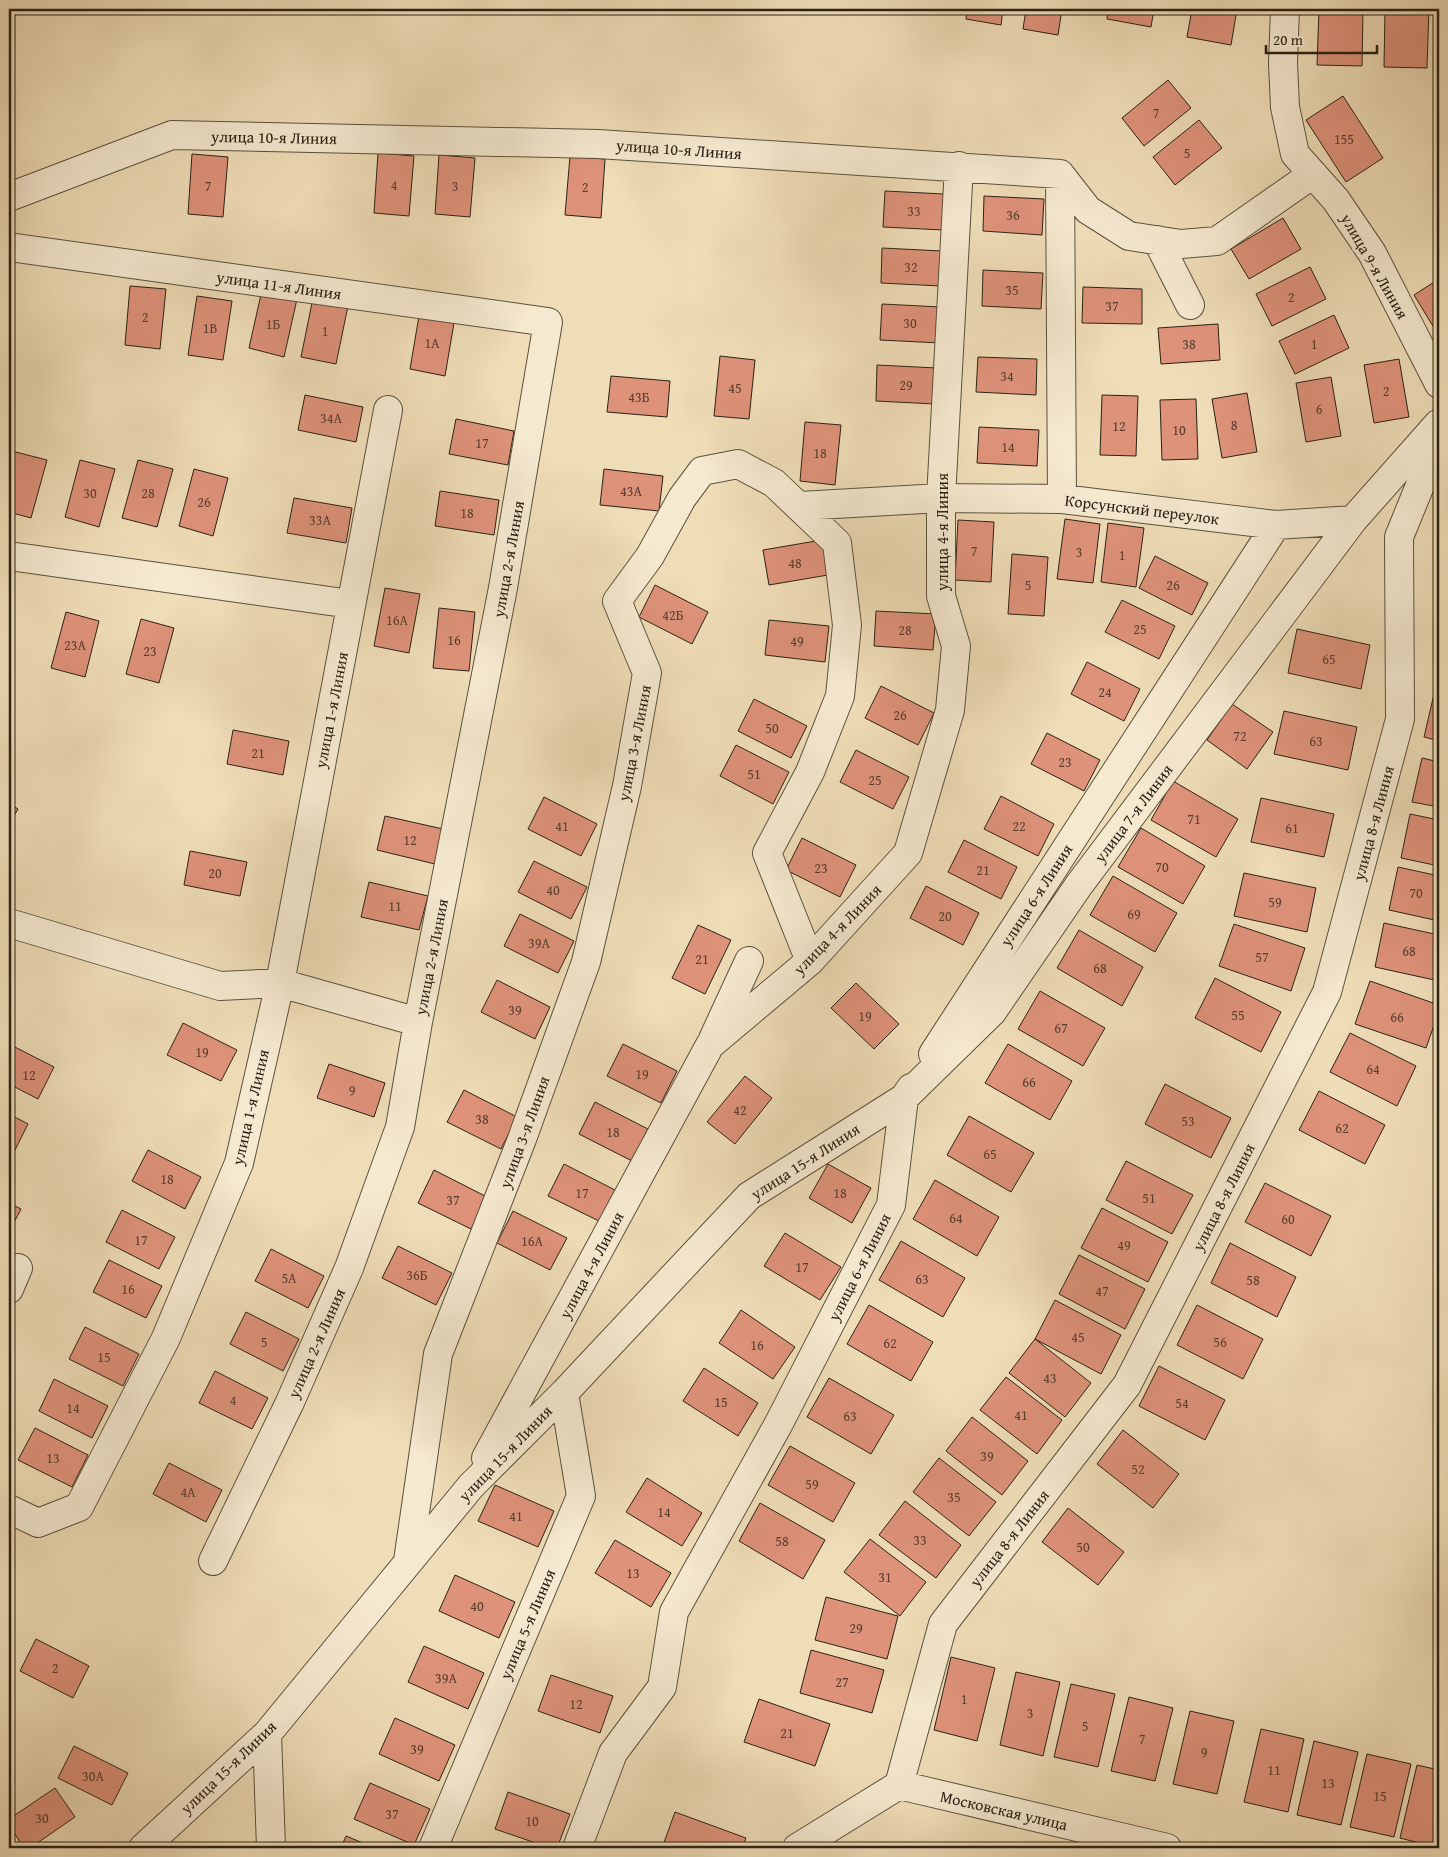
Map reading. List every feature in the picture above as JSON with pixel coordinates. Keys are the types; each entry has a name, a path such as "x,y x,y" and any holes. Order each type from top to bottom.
{"street":[{"name":"улица 9-я Линия","path":"1285,9 1283,62 1285,107 1295,154 1336,200 1372,253 1439,384"},
{"name":"улица 10-я Линия","path":"9,197 172,135 598,144 1060,174"},
{"name":"улица 4-я Линия","path":"710,1045 810,961 908,853 950,710 956,646 941,596 941,498 959,166"},
{"path":"1060,174 1088,210 1128,236 1181,244 1218,241 1313,174"},
{"path":"1060,174 1062,499"},
{"path":"1157,240 1190,305"},
{"name":"улица 11-я Линия","path":"9,247 548,322"},
{"name":"улица 2-я Линия","path":"213,1561 290,1402 350,1268 400,1127 418,1022 504,588 548,322"},
{"name":"улица 1-я Линия","path":"9,1510 38,1523 79,1507 166,1338 239,1163 280,983 388,410"},
{"path":"1352,520 1439,422"},
{"name":"улица 8-я Линия","path":"900,1785 943,1624 1127,1385 1327,992 1400,719 1399,537 1439,439"},
{"name":"улица 3-я Линия","path":"408,1561 438,1354 522,1139 586,962 627,786 647,673 618,602 650,556 682,498 702,472 738,464 774,483 837,543 847,625 840,696 810,772 767,853 810,961"},
{"name":"Корсунский переулок","path":"800,506 941,498 1062,499 1276,525 1352,520"},
{"name":"улица 7-я Линия","path":"904,1098 992,1012 1079,885 1352,520"},
{"name":"улица 6-я Линия","path":"577,1848 613,1753 662,1687 674,1612 778,1425 891,1205 904,1098 1276,525"},
{"path":"9,556 351,604"},
{"path":"9,923 220,986 280,983 418,1022"},
{"name":"улица 4-я Линия","path":"471,1486 710,1045 749,961"},
{"name":"улица 15-я Линия","path":"143,1848 267,1734 471,1486 564,1393 749,1196 904,1098"},
{"name":"улица 5-я Линия","path":"433,1848 581,1496 564,1393"},
{"path":"267,1734 271,1848"},
{"path":"797,1848 900,1785"},
{"name":"Московская улица","path":"900,1785 1167,1848"}],"building":[{"path":"920,9 943,9 943,12"},
{"path":"967,9 1003,9 1001,25 966,19"},
{"path":"1026,9 1062,9 1058,35 1023,29"},
{"path":"1108,9 1154,9 1151,27 1107,19"},
{"path":"1192,9 1237,9 1231,45 1187,37"},
{"path":"1319,9 1363,9 1362,66 1317,65"},
{"path":"1385,9 1429,9 1427,68 1384,67"},
{"path":"1168,80 1191,108 1144,146 1122,118"},
{"path":"1343,96 1383,158 1346,182 1306,120"},
{"path":"1199,120 1222,148 1175,185 1153,157"},
{"path":"378,153 414,156 409,216 374,213"},
{"path":"192,154 228,157 223,217 188,214"},
{"path":"439,155 475,158 470,217 435,214"},
{"path":"570,156 605,159 601,218 565,215"},
{"path":"885,191 944,194 943,230 883,227"},
{"path":"984,196 1044,199 1042,235 983,231"},
{"path":"1283,218 1301,249 1249,279 1231,249"},
{"path":"882,248 942,251 940,286 881,283"},
{"path":"1310,267 1326,299 1272,326 1256,294"},
{"path":"983,270 1043,273 1041,309 982,306"},
{"path":"1439,279 1439,336 1414,295"},
{"path":"130,286 166,289 160,349 125,345"},
{"path":"1083,287 1142,289 1142,324 1082,323"},
{"path":"262,290 297,299 284,357 249,348"},
{"path":"197,296 232,301 223,360 188,355"},
{"path":"313,298 348,306 336,364 301,357"},
{"path":"882,304 941,307 940,343 880,340"},
{"path":"420,310 455,317 445,376 410,369"},
{"path":"1334,315 1349,348 1295,374 1279,341"},
{"path":"1218,324 1220,360 1161,364 1158,328"},
{"path":"720,356 755,360 749,419 714,416"},
{"path":"978,357 1037,359 1036,395 976,392"},
{"path":"1399,359 1409,417 1374,423 1364,365"},
{"path":"877,365 937,368 935,404 876,401"},
{"path":"611,376 670,381 667,417 607,412"},
{"path":"1331,377 1341,436 1306,442 1296,383"},
{"path":"1247,393 1257,452 1222,458 1212,399"},
{"path":"305,395 363,407 356,442 298,430"},
{"path":"1102,395 1138,396 1136,456 1100,455"},
{"path":"1196,399 1198,459 1162,460 1160,400"},
{"path":"456,419 514,431 508,465 449,454"},
{"path":"805,422 841,425 835,485 800,481"},
{"path":"979,427 1039,430 1037,466 977,463"},
{"path":"12,451 47,460 31,518 9,512 9,464"},
{"path":"80,460 115,469 99,527 65,517"},
{"path":"138,460 173,469 157,527 122,518"},
{"path":"194,469 228,478 213,536 179,526"},
{"path":"604,469 663,476 659,511 600,505"},
{"path":"440,491 499,500 494,535 435,526"},
{"path":"294,498 352,508 346,543 287,533"},
{"path":"1065,519 1100,524 1093,583 1057,579"},
{"path":"958,520 994,522 991,582 955,580"},
{"path":"1108,523 1144,528 1136,587 1101,582"},
{"path":"822,540 828,575 769,585 763,550"},
{"path":"1012,554 1048,557 1044,616 1008,614"},
{"path":"1155,556 1208,583 1192,615 1139,588"},
{"path":"655,585 708,612 692,644 639,617"},
{"path":"385,588 420,594 409,653 374,646"},
{"path":"1122,600 1175,626 1159,659 1105,632"},
{"path":"439,608 475,612 469,671 433,668"},
{"path":"876,611 936,614 933,650 874,646"},
{"path":"66,612 99,621 85,677 51,668"},
{"path":"141,619 174,628 159,683 126,674"},
{"path":"769,620 829,626 825,662 765,655"},
{"path":"1297,629 1370,645 1361,689 1288,673"},
{"path":"1087,662 1140,689 1124,721 1071,694"},
{"path":"881,686 934,713 918,745 865,718"},
{"path":"1434,694 1439,695 1439,741 1424,737"},
{"path":"754,699 807,726 791,758 738,731"},
{"path":"1232,704 1273,732 1247,769 1207,740"},
{"path":"1284,711 1357,727 1348,770 1274,754"},
{"path":"233,730 289,741 283,775 227,764"},
{"path":"1047,733 1100,760 1084,791 1031,764"},
{"path":"736,745 789,772 773,804 720,776"},
{"path":"856,750 909,777 893,809 840,782"},
{"path":"1422,758 1439,762 1439,807 1412,802"},
{"path":"1173,781 1238,819 1216,857 1151,820"},
{"path":"1001,796 1054,824 1038,856 984,829"},
{"path":"544,797 597,824 581,856 528,829"},
{"path":"1261,798 1334,814 1324,857 1251,842"},
{"path":"9,803 18,809 9,824"},
{"path":"1410,814 1439,820 1439,866 1401,858"},
{"path":"385,816 443,829 435,864 377,850"},
{"path":"1141,828 1205,866 1183,904 1118,867"},
{"path":"802,838 856,865 840,897 786,870"},
{"path":"964,840 1017,867 1001,899 948,872"},
{"path":"190,851 247,862 240,896 184,885"},
{"path":"534,861 587,887 571,919 518,892"},
{"path":"1398,867 1439,876 1439,921 1389,910"},
{"path":"1244,873 1316,888 1307,932 1234,916"},
{"path":"1113,876 1177,913 1155,952 1090,915"},
{"path":"369,882 428,896 419,930 361,917"},
{"path":"926,886 979,913 963,945 910,918"},
{"path":"520,914 574,941 558,973 504,946"},
{"path":"1384,923 1439,935 1439,981 1375,967"},
{"path":"1234,924 1305,948 1291,991 1219,966"},
{"path":"698,925 731,940 705,994 672,978"},
{"path":"1079,930 1143,967 1122,1006 1057,968"},
{"path":"1215,978 1281,1012 1261,1052 1195,1018"},
{"path":"497,980 550,1007 535,1039 481,1012"},
{"path":"1370,981 1439,1005 1439,1011 1426,1048 1355,1024"},
{"path":"856,983 899,1024 874,1049 831,1008"},
{"path":"1040,991 1105,1028 1083,1066 1018,1029"},
{"path":"183,1023 237,1050 221,1081 167,1055"},
{"path":"1350,1033 1416,1066 1397,1106 1330,1072"},
{"path":"9,1044 54,1067 38,1099 9,1084"},
{"path":"623,1044 677,1071 661,1103 607,1076"},
{"path":"1008,1044 1072,1081 1050,1120 985,1083"},
{"path":"329,1064 385,1083 374,1117 317,1098"},
{"path":"745,1076 772,1098 735,1144 707,1122"},
{"path":"1165,1084 1231,1118 1211,1158 1145,1124"},
{"path":"464,1090 517,1117 501,1149 447,1122"},
{"path":"1319,1091 1385,1125 1365,1164 1299,1130"},
{"path":"595,1102 648,1129 632,1161 579,1134"},
{"path":"9,1114 28,1124 12,1156 9,1155"},
{"path":"969,1116 1034,1153 1011,1192 947,1155"},
{"path":"148,1150 201,1177 185,1209 132,1181"},
{"path":"1126,1161 1193,1195 1172,1234 1106,1200"},
{"path":"564,1164 617,1191 601,1222 548,1196"},
{"path":"828,1164 871,1188 852,1223 809,1198"},
{"path":"434,1170 487,1197 471,1229 418,1203"},
{"path":"935,1180 999,1217 977,1256 913,1219"},
{"path":"1265,1183 1331,1216 1311,1256 1245,1222"},
{"path":"9,1203 21,1209 9,1232"},
{"path":"1102,1208 1168,1242 1148,1282 1081,1248"},
{"path":"122,1210 175,1237 159,1269 106,1242"},
{"path":"513,1211 567,1238 550,1270 497,1243"},
{"path":"785,1233 841,1267 820,1300 764,1266"},
{"path":"901,1241 965,1278 943,1317 879,1280"},
{"path":"1230,1243 1296,1277 1277,1317 1211,1283"},
{"path":"398,1246 452,1273 436,1305 382,1278"},
{"path":"271,1249 324,1276 308,1308 255,1281"},
{"path":"1079,1255 1145,1289 1125,1329 1059,1294"},
{"path":"109,1260 162,1286 146,1318 93,1292"},
{"path":"1055,1300 1121,1335 1101,1374 1035,1339"},
{"path":"869,1305 933,1342 911,1381 847,1344"},
{"path":"1197,1305 1263,1339 1243,1379 1177,1345"},
{"path":"741,1310 795,1347 773,1379 719,1343"},
{"path":"246,1312 299,1339 283,1371 230,1344"},
{"path":"85,1327 139,1354 123,1386 69,1359"},
{"path":"1035,1339 1091,1383 1065,1417 1009,1373"},
{"path":"1159,1366 1225,1400 1205,1440 1139,1406"},
{"path":"704,1368 758,1403 738,1436 683,1401"},
{"path":"215,1371 268,1398 252,1429 199,1403"},
{"path":"1006,1377 1062,1420 1037,1454 980,1410"},
{"path":"829,1378 894,1415 871,1454 807,1417"},
{"path":"54,1379 108,1406 92,1438 39,1411"},
{"path":"972,1417 1028,1461 1002,1495 946,1451"},
{"path":"35,1428 88,1455 72,1487 18,1460"},
{"path":"1123,1430 1179,1474 1153,1508 1097,1464"},
{"path":"790,1446 855,1483 833,1522 768,1485"},
{"path":"939,1458 996,1502 969,1536 913,1492"},
{"path":"169,1463 222,1490 206,1522 153,1494"},
{"path":"647,1478 702,1513 682,1546 626,1512"},
{"path":"495,1485 554,1511 538,1547 478,1521"},
{"path":"905,1501 961,1545 936,1578 879,1535"},
{"path":"760,1503 825,1540 803,1579 739,1541"},
{"path":"1068,1508 1124,1552 1098,1585 1042,1542"},
{"path":"870,1539 926,1582 900,1616 844,1572"},
{"path":"615,1540 671,1573 651,1607 595,1573"},
{"path":"455,1575 515,1602 499,1638 439,1611"},
{"path":"826,1597 898,1616 887,1659 815,1640"},
{"path":"36,1639 89,1666 73,1698 20,1671"},
{"path":"424,1646 484,1673 468,1709 408,1682"},
{"path":"811,1650 884,1670 872,1713 800,1693"},
{"path":"951,1657 995,1668 977,1741 934,1730"},
{"path":"1016,1672 1060,1682 1043,1756 1000,1745"},
{"path":"551,1675 613,1696 600,1733 538,1711"},
{"path":"1071,1684 1115,1694 1098,1767 1054,1757"},
{"path":"1129,1697 1173,1708 1155,1781 1111,1771"},
{"path":"759,1699 830,1724 815,1766 744,1742"},
{"path":"1190,1711 1234,1721 1217,1794 1173,1784"},
{"path":"395,1718 455,1745 439,1781 379,1754"},
{"path":"1261,1729 1304,1739 1288,1812 1244,1802"},
{"path":"1314,1741 1358,1752 1341,1825 1297,1815"},
{"path":"74,1746 128,1773 112,1805 58,1778"},
{"path":"1367,1754 1411,1764 1394,1837 1350,1827"},
{"path":"1417,1765 1439,1770 1439,1848 1400,1838"},
{"path":"370,1783 430,1809 414,1845 354,1819"},
{"path":"55,1788 75,1817 30,1848 24,1848 9,1825 9,1819"},
{"path":"508,1792 570,1814 557,1848 550,1848 495,1829"},
{"path":"675,1812 746,1838 742,1848 662,1848"},
{"path":"346,1836 375,1848 341,1848"},
{"path":"199,1842 215,1848 196,1848"}]}
